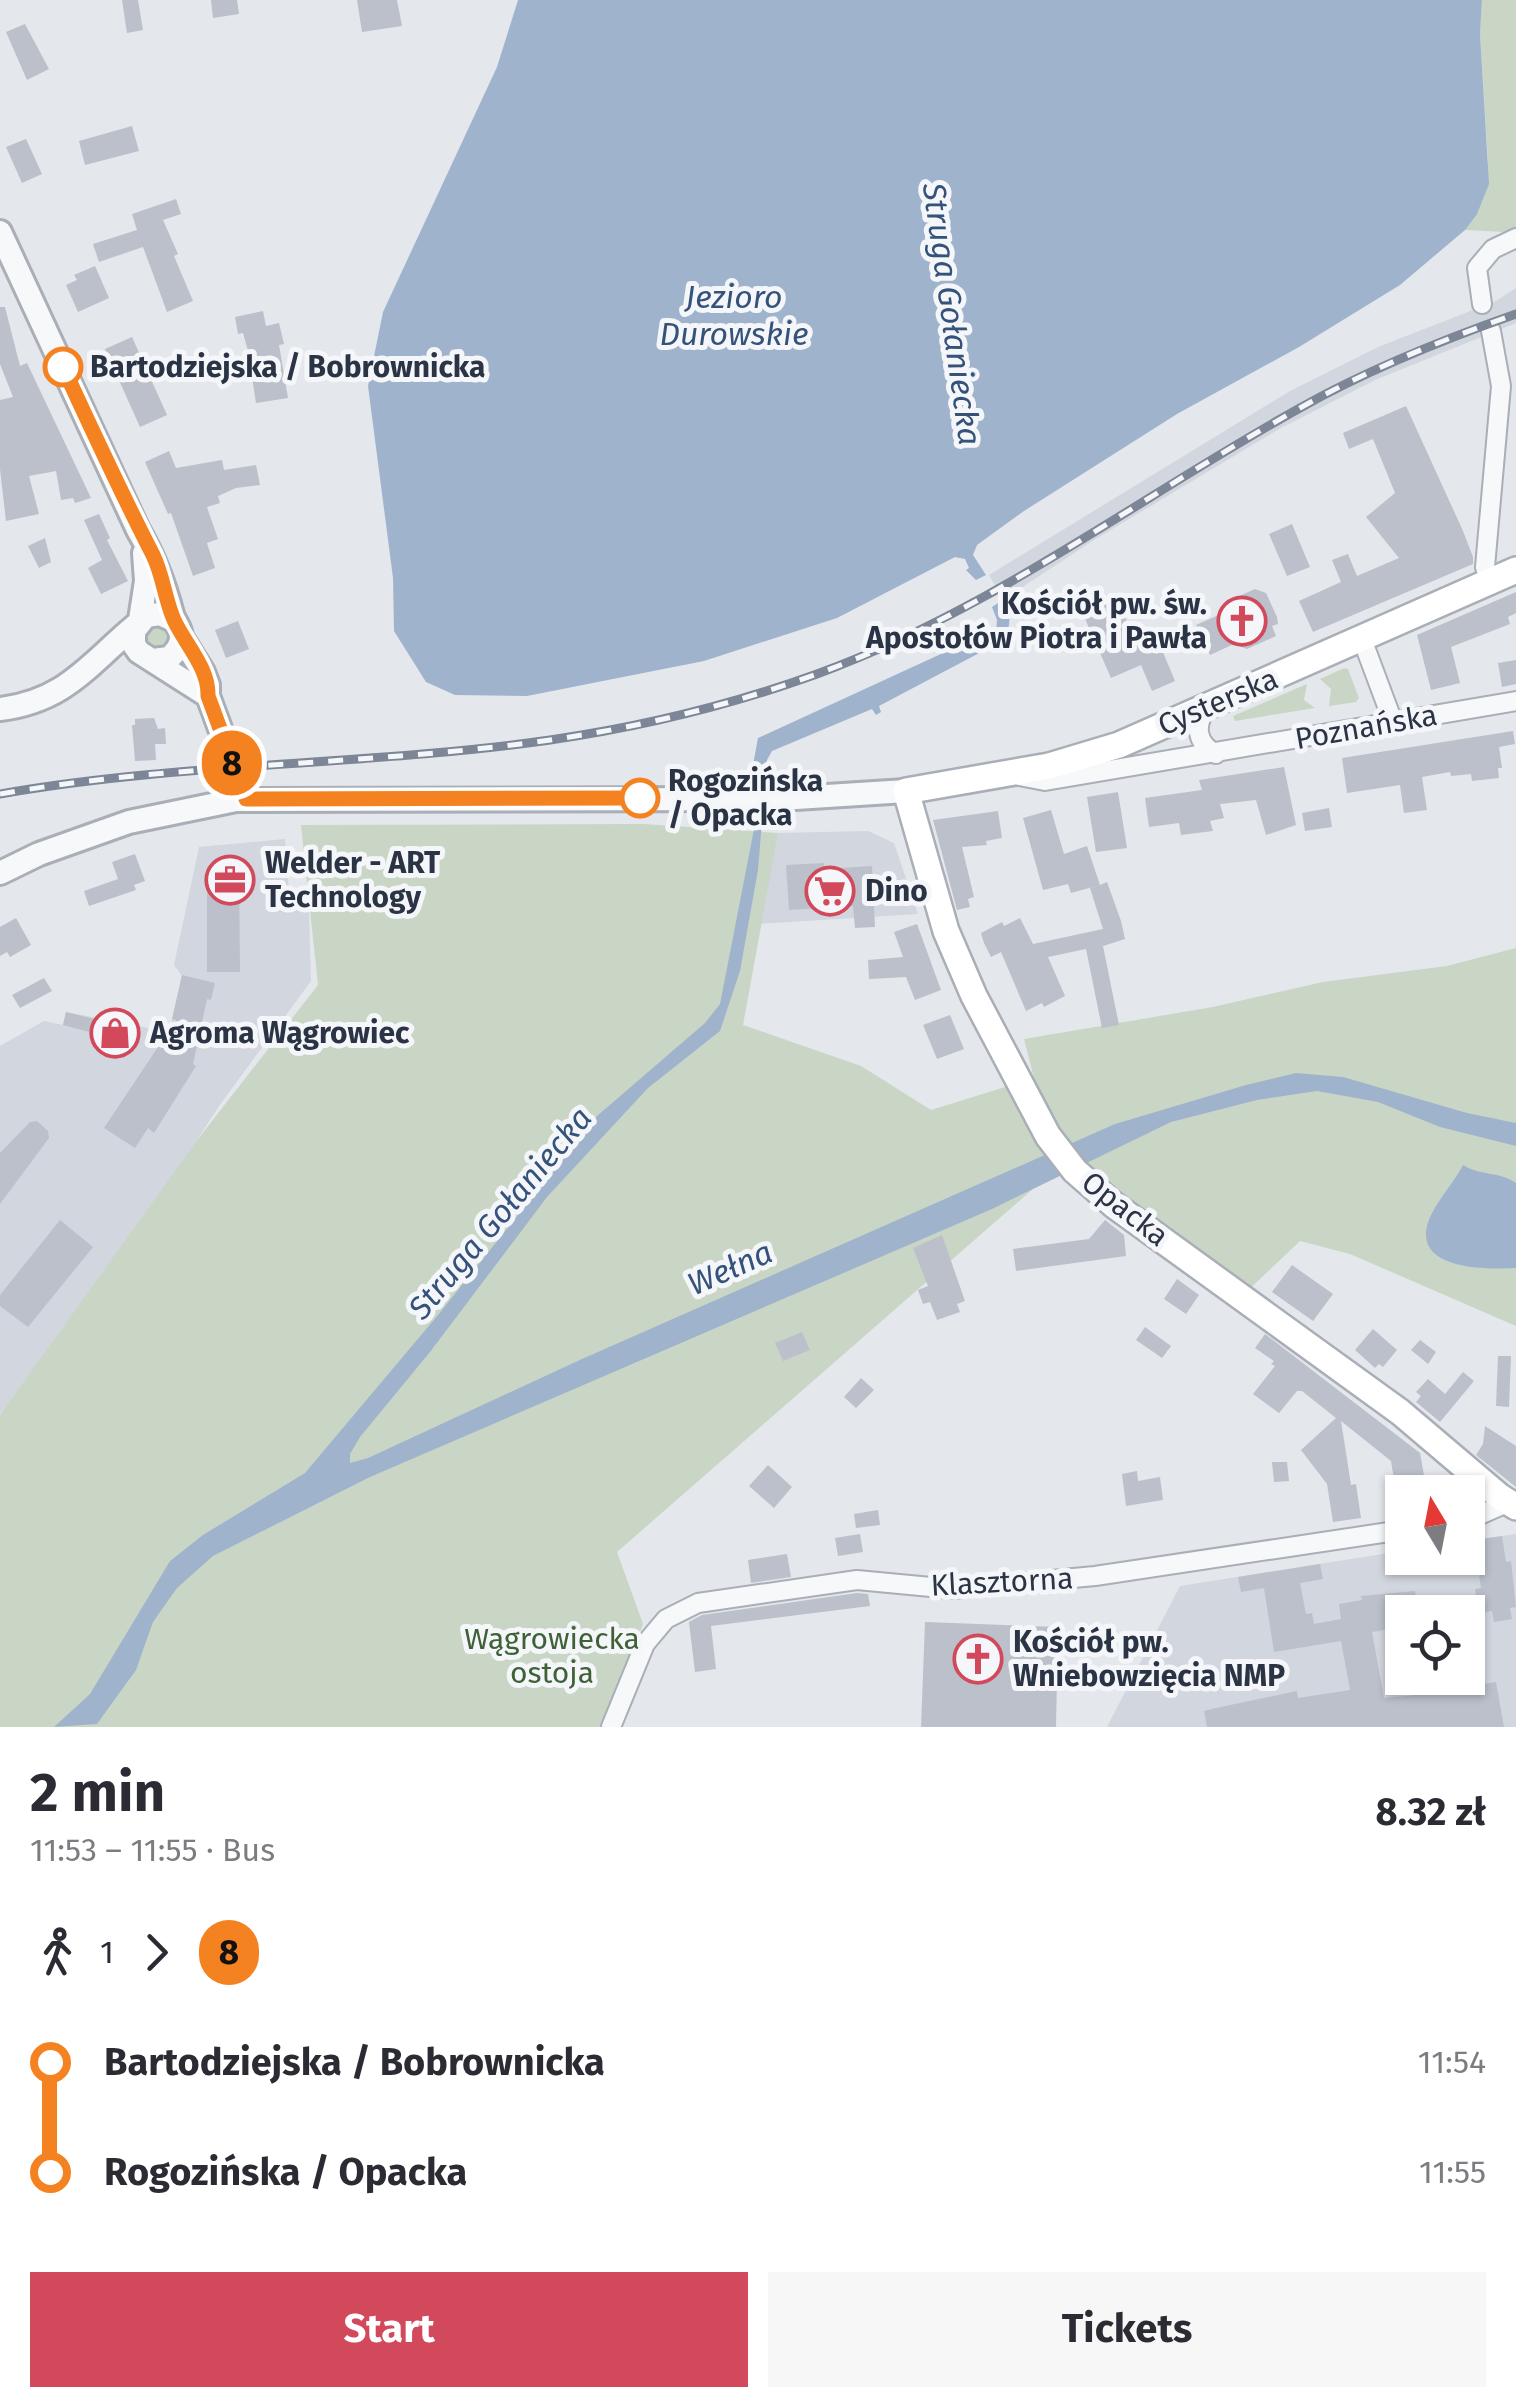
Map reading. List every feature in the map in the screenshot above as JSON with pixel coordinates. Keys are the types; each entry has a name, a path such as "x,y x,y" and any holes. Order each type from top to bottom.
{"main road":[{"name":"Cysterska","path":"906,791 1049,766 1119,745 1516,570"},
{"name":"Opacka","path":"906,791 946,931 1034,1114 1060,1152 1088,1184 1400,1412 1512,1505"}],"street":[{"path":"0,232 153,556 177,628 208,685 208,696 246,799"},
{"path":"1482,304 1477,268 1493,248 1516,238"},
{"path":"1489,582 1485,567 1500,386 1491,332"},
{"path":"138,530 146,568 133,637 146,656 208,696"},
{"path":"0,710 35,703 61,691 138,622 160,614 177,628"},
{"path":"106,653 169,658 175,652 177,628"},
{"path":"1362,639 1394,722"},
{"name":"Poznańska","path":"1008,774 1045,781 1516,701"},
{"path":"1207,708 1201,716 1198,734 1207,750 1216,754"},
{"path":"0,873 39,854 129,822 246,799 780,798 906,791"},
{"path":"1485,1514 1512,1505"},
{"name":"Klasztorna","path":"611,1727 645,1644 666,1619 698,1603 858,1580 952,1588 1095,1576 1385,1533"}],"shaded area":[{"path":"1516,288 1516,323 1375,380 1279,429 1018,590 1001,596 989,575 1290,391 1378,347 1496,301"},
{"path":"868,831 894,843 918,914 760,924 778,833"},
{"path":"285,839 289,891 309,911 311,981 219,1106 103,1286 45,1363 0,1414 0,1046 44,1021 63,1025 66,1012 169,1032 182,976 174,965 199,847"},
{"path":"1516,1534 1516,1727 1107,1727 1180,1586 1385,1554 1385,1575 1485,1575 1485,1539"}],"green space":[{"path":"1482,0 1516,0 1516,228 1504,232 1465,230 1488,161 1480,34"},
{"path":"158,625 167,628 167,646 158,649 149,646 146,637 149,628"},
{"path":"1348,669 1359,698 1356,702 1329,706 1331,689 1320,679"},
{"path":"1307,684 1304,700 1315,708 1235,721 1233,716"},
{"name":"Wągrowiecka ostoja","path":"643,824 778,833 743,1025 861,1066 931,1110 1034,1078 1024,1039 1213,1007 1323,982 1447,966 1516,948 1516,1326 1350,1254 1300,1241 1241,1297 1073,1154 617,1552 643,1624 603,1727 0,1727 0,1415 198,1139 318,985 301,825"}],"water":[{"name":"Jezioro Durowskie","path":"518,0 1482,0 1480,34 1489,184 1477,214 1465,230 1400,285 1299,347 1177,414 977,545 973,555 986,575 976,580 966,570 969,568 965,559 955,557 837,618 704,661 527,696 455,695 426,682 394,631 393,578 368,386 383,312 497,67"},
{"path":"1001,601 1009,620 1002,641 879,706 881,712 876,715 872,709 772,751 767,760 758,870 740,971 720,1031 648,1088 547,1197 360,1437 350,1454 350,1463 1115,1124 1246,1085 1296,1073 1343,1077 1516,1123 1516,1146 1440,1127 1378,1102 1317,1091 1257,1100 1171,1122 992,1209 370,1477 213,1556 177,1588 153,1622 136,1670 97,1724 54,1727 90,1694 170,1561 203,1535 305,1473 597,1116 705,1023 720,1004 755,824 753,765 758,738 980,636 990,638 996,633 997,620 992,607"},
{"path":"1463,1165 1516,1183 1516,1268 1450,1262 1428,1246 1426,1232 1432,1213"}],"building":[{"path":"122,0 138,0 143,30 127,33"},
{"path":"211,0 237,0 239,14 213,18"},
{"path":"357,0 397,0 402,26 362,32"},
{"path":"25,24 49,69 27,80 6,32"},
{"path":"132,126 139,151 85,165 79,141"},
{"path":"26,139 42,174 22,183 6,147"},
{"path":"176,199 181,214 163,220 193,301 167,312 143,247 99,262 93,244 137,230 132,214"},
{"path":"95,266 109,298 78,312 66,285 77,280 74,275"},
{"path":"0,307 5,307 20,366 27,363 91,498 75,503 73,498 61,500 56,471 29,476 39,514 6,521 0,469 0,400 13,397 0,364"},
{"path":"263,311 266,326 279,323 288,398 256,403 248,351 243,333 238,334 235,317"},
{"path":"132,337 167,415 140,427 105,349"},
{"path":"1406,406 1463,531 1473,564 1313,632 1299,601 1341,582 1332,560 1348,554 1357,576 1399,558 1366,517 1395,493 1373,439 1349,449 1343,433"},
{"path":"169,451 176,468 222,460 224,470 256,465 260,485 236,488 218,496 220,503 207,507 218,539 207,543 215,568 193,576 171,513 168,514 145,462"},
{"path":"99,514 128,581 101,594 88,568 102,560 84,520"},
{"path":"1292,524 1310,567 1287,576 1269,534"},
{"path":"45,538 51,562 39,568 28,546"},
{"name":"Kościół pw. św. Apostołów Piotra i Pawła","path":"1255,589 1266,593 1277,617 1278,624 1272,626 1276,636 1247,649 1234,644 1210,655 1206,647 1201,649 1196,625 1232,609 1228,601"},
{"path":"1516,592 1516,613 1508,617 1510,624 1451,647 1460,683 1431,690 1417,635"},
{"path":"1117,599 1136,642 1155,633 1175,681 1152,691 1141,665 1111,678 1083,614"},
{"path":"238,621 249,649 226,658 215,630"},
{"path":"1516,660 1516,684 1502,687 1498,663"},
{"path":"154,718 158,729 165,728 166,744 155,744 156,760 135,761 132,725 135,719"},
{"path":"1513,731 1515,744 1499,747 1499,778 1472,781 1471,774 1451,776 1450,772 1422,777 1427,810 1404,813 1400,785 1347,793 1342,758"},
{"path":"1284,767 1296,825 1266,835 1256,800 1220,804 1224,818 1210,821 1213,831 1181,835 1179,823 1149,827 1145,798 1202,790 1199,780"},
{"path":"1118,792 1127,848 1096,852 1087,797"},
{"path":"1329,808 1332,827 1305,831 1302,813"},
{"path":"1051,810 1064,854 1087,846 1100,885 1071,893 1068,884 1043,890 1023,818"},
{"path":"998,811 1002,838 986,841 987,845 962,847 974,897 968,899 970,907 957,910 933,820"},
{"path":"135,854 145,881 134,885 136,890 89,906 84,891 118,879 112,862"},
{"name":"Dino","path":"824,863 824,869 872,866 875,927 855,928 853,906 789,910 786,865"},
{"path":"239,866 240,972 207,972 207,867"},
{"path":"1107,882 1125,939 1103,946 1119,1025 1102,1028 1086,949 1048,957 1065,996 1026,1011 1001,952 991,957 981,933 1020,918 1033,944 1103,929 1090,888"},
{"path":"16,918 31,945 10,957 7,952 0,956 0,927"},
{"path":"917,924 941,990 915,1000 906,977 869,979 868,960 903,957 894,932"},
{"path":"182,975 215,983 211,1000 207,999 193,1064 196,1066 154,1133 148,1128 135,1148 104,1128 176,1020 172,1019"},
{"path":"44,978 52,991 20,1008 12,995"},
{"path":"66,1012 127,1027 123,1041 63,1025"},
{"path":"950,1015 964,1049 937,1059 923,1025"},
{"path":"37,1121 48,1131 49,1138 0,1204 0,1153 30,1122"},
{"path":"60,1220 93,1247 28,1327 0,1306 0,1295"},
{"path":"1105,1220 1124,1235 1126,1256 1016,1271 1013,1249 1089,1239"},
{"path":"942,1235 965,1301 957,1304 960,1312 937,1320 930,1302 923,1304 918,1290 928,1286 913,1248"},
{"path":"1292,1265 1333,1294 1313,1321 1272,1292"},
{"path":"1177,1279 1199,1295 1186,1314 1164,1299"},
{"path":"1145,1327 1171,1346 1162,1358 1136,1340"},
{"path":"1373,1329 1397,1350 1383,1367 1379,1364 1375,1368 1355,1350"},
{"path":"802,1332 810,1350 783,1361 775,1343"},
{"path":"1265,1334 1420,1453 1424,1475 1393,1475 1391,1461 1341,1421 1351,1485 1356,1484 1361,1518 1333,1522 1327,1484 1301,1450 1336,1418 1302,1391 1297,1391 1279,1413 1253,1394 1275,1366 1271,1364 1274,1361 1255,1348"},
{"path":"1420,1340 1436,1352 1428,1364 1411,1350"},
{"path":"1498,1356 1511,1356 1509,1407 1496,1406"},
{"path":"1463,1372 1474,1381 1440,1422 1416,1402 1421,1396 1416,1392 1428,1379 1445,1394"},
{"path":"861,1378 874,1390 856,1408 844,1397"},
{"path":"1485,1426 1516,1446 1516,1487 1476,1455 1483,1444"},
{"path":"1272,1462 1287,1462 1289,1481 1274,1482"},
{"path":"768,1465 792,1487 774,1508 749,1486"},
{"path":"1137,1471 1138,1481 1160,1477 1163,1500 1126,1506 1122,1474"},
{"path":"878,1510 880,1525 856,1528 854,1514"},
{"path":"860,1534 863,1552 838,1556 835,1538"},
{"path":"1502,1536 1506,1562 1511,1561 1516,1607 1510,1608 1512,1619 1494,1622 1492,1611 1485,1612 1485,1595 1476,1595 1475,1589 1481,1588 1479,1575 1485,1575 1485,1538"},
{"path":"787,1554 791,1577 751,1583 748,1560"},
{"path":"1320,1564 1323,1579 1300,1583 1306,1614 1312,1613 1314,1624 1341,1619 1339,1604 1362,1600 1361,1596 1415,1591 1416,1595 1385,1595 1385,1630 1372,1632 1384,1698 1485,1695 1485,1684 1496,1682 1504,1727 1207,1727 1204,1711 1297,1691 1298,1698 1350,1690 1341,1641 1274,1652 1264,1588 1241,1592 1238,1577"},
{"path":"868,1594 870,1606 711,1626 716,1669 695,1672 689,1622 702,1615"},
{"name":"Kościół pw. Wniebowzięcia NMP","path":"925,1622 1058,1627 1056,1727 921,1727"}],"railway":[{"path":"0,794 137,776 550,740 618,729 752,696 882,648 944,618 1326,394 1406,356 1516,314"}],"bus line":[{"name":"8","path":"63,367 153,556 181,637 203,672 246,799 640,798"}],"place":[{"name":"Bartodziejska / Bobrownicka","path":"63,367"},
{"name":"Kościół pw. św. Apostołów Piotra i Pawła","path":"1242,621"},
{"name":"Rogozińska / Opacka","path":"640,798"},
{"name":"Welder - ART Technology","path":"230,880"},
{"name":"Dino","path":"830,891"},
{"name":"Agroma Wągrowiec","path":"115,1033"},
{"name":"Kościół pw. Wniebowzięcia NMP","path":"978,1659"}],"water label":[{"name":"Struga Gołaniecka","path":"952,314"},
{"name":"Struga Gołaniecka","path":"500,1213"},
{"name":"Wełna","path":"730,1268"}]}
